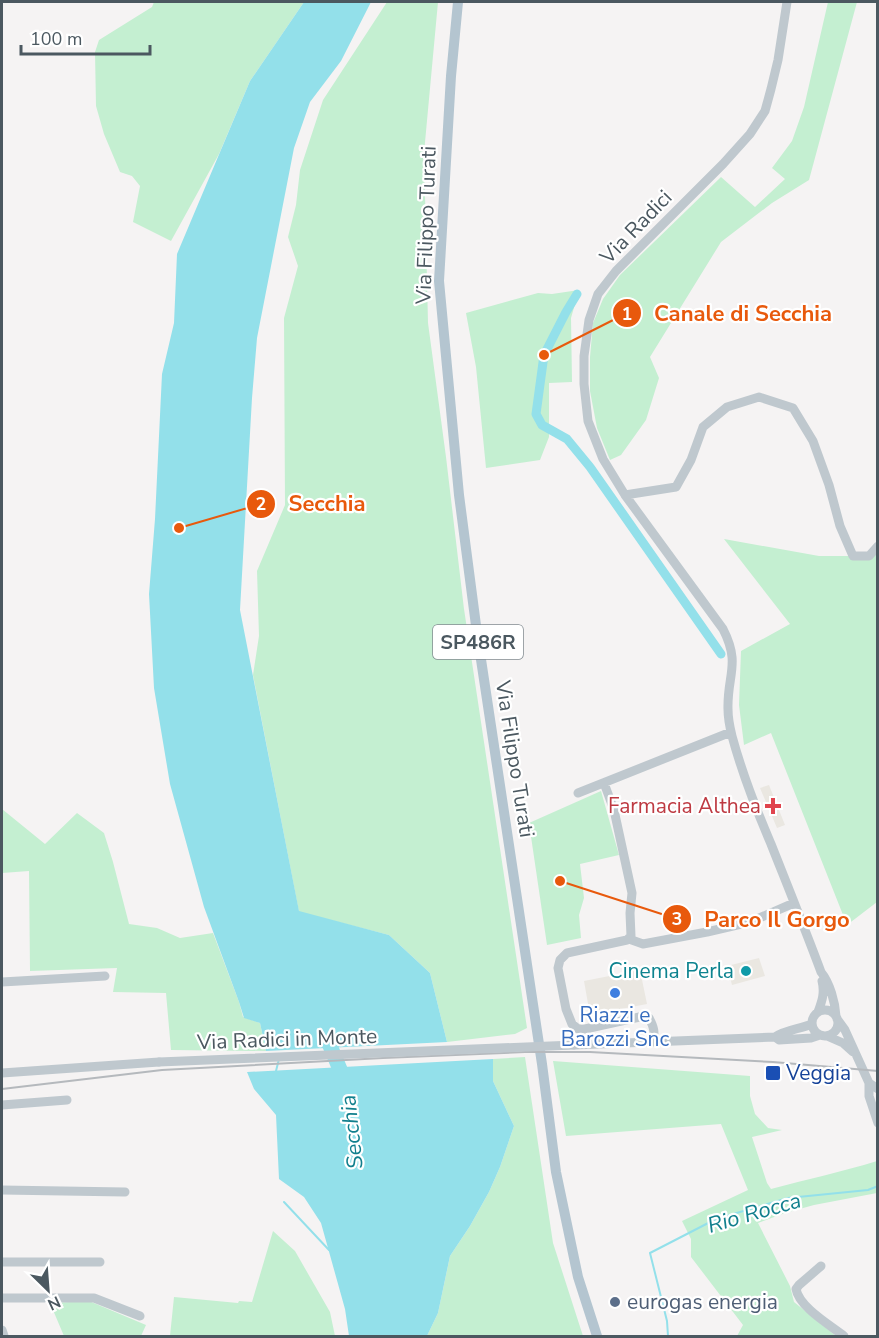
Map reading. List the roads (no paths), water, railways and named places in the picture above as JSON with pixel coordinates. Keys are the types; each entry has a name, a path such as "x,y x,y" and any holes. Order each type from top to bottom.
{"main road":[{"name":"Via Filippo Turati","path":"458,2 451,76 439,281 459,495 556,1172 578,1277 597,1336"}],"street":[{"name":"Via Radici","path":"787,2 765,111 750,134 723,164 616,271 598,294 589,320 584,356 584,384 588,421 603,459 625,495 716,619 730,642 733,654 728,709 731,732 754,803 821,972"},
{"path":"625,495 675,487 691,460 703,427 727,406 759,396 793,408 813,441 829,485 840,526 854,556 869,556 878,546"},
{"path":"578,793 731,732"},
{"path":"604,783 614,810 632,893 630,913 632,930 629,939"},
{"path":"652,1042 654,1028 649,1018 644,1016 585,1029 578,1029 572,1024 566,1009 558,968 560,960 567,953 629,939 643,944 750,922 794,903"},
{"path":"821,972 824,998 818,1012 813,1017 814,1030 843,1043 858,1056"},
{"path":"812,1024 774,1037 779,1040 811,1038 835,1032 838,1024 836,1006 826,978 821,972"},
{"path":"2,982 105,976"},
{"path":"818,1012 826,1010 833,1013 845,1030 873,1086 869,1096 878,1123"},
{"name":"Via Radici in Monte","path":"2,1073 159,1062 774,1037"},
{"path":"2,1105 67,1100"},
{"path":"2,1190 125,1192"},
{"path":"2,1262 100,1262"},
{"path":"821,1266 799,1285 796,1289 797,1294 802,1302 844,1336"},
{"path":"2,1298 94,1298 140,1316"},
{"path":"2,1330 4,1336"}],"water":[{"path":"304,2 371,2 341,61 310,102 294,148 257,338 240,610 299,911 389,935 430,973 447,1042 266,1051 260,1023 244,1018 204,907 170,784 154,688 149,594 162,374 174,323 177,254 250,81"},
{"path":"493,1059 493,1081 514,1126 489,1192 450,1256 438,1313 427,1336 349,1336 345,1309 321,1223 304,1197 279,1179 276,1115 254,1089 247,1072"}],"waterway":[{"path":"577,294 544,355 536,414 542,425 567,439 590,467 721,654"},
{"name":"Secchia","path":"318,1034 328,1041 347,1086"},
{"path":"276,1071 279,1059"},
{"name":"Rio Rocca","path":"668,1336 667,1321 650,1253 716,1219 788,1198 868,1190 878,1186"},
{"path":"284,1202 329,1250"}],"railway":[{"path":"2,1089 162,1070 525,1052 590,1052 773,1062 878,1071"}],"place":[{"name":"Canale di Secchia","path":"544,355"},
{"name":"Secchia","path":"179,528"},
{"name":"Farmacia Althea","path":"773,806"},
{"name":"Parco Il Gorgo","path":"560,881"},
{"name":"Cinema Perla","path":"746,971"},
{"name":"Riazzi e Barozzi Snc","path":"615,993"},
{"name":"Veggia","path":"773,1073"},
{"name":"eurogas energia","path":"615,1302"}]}
